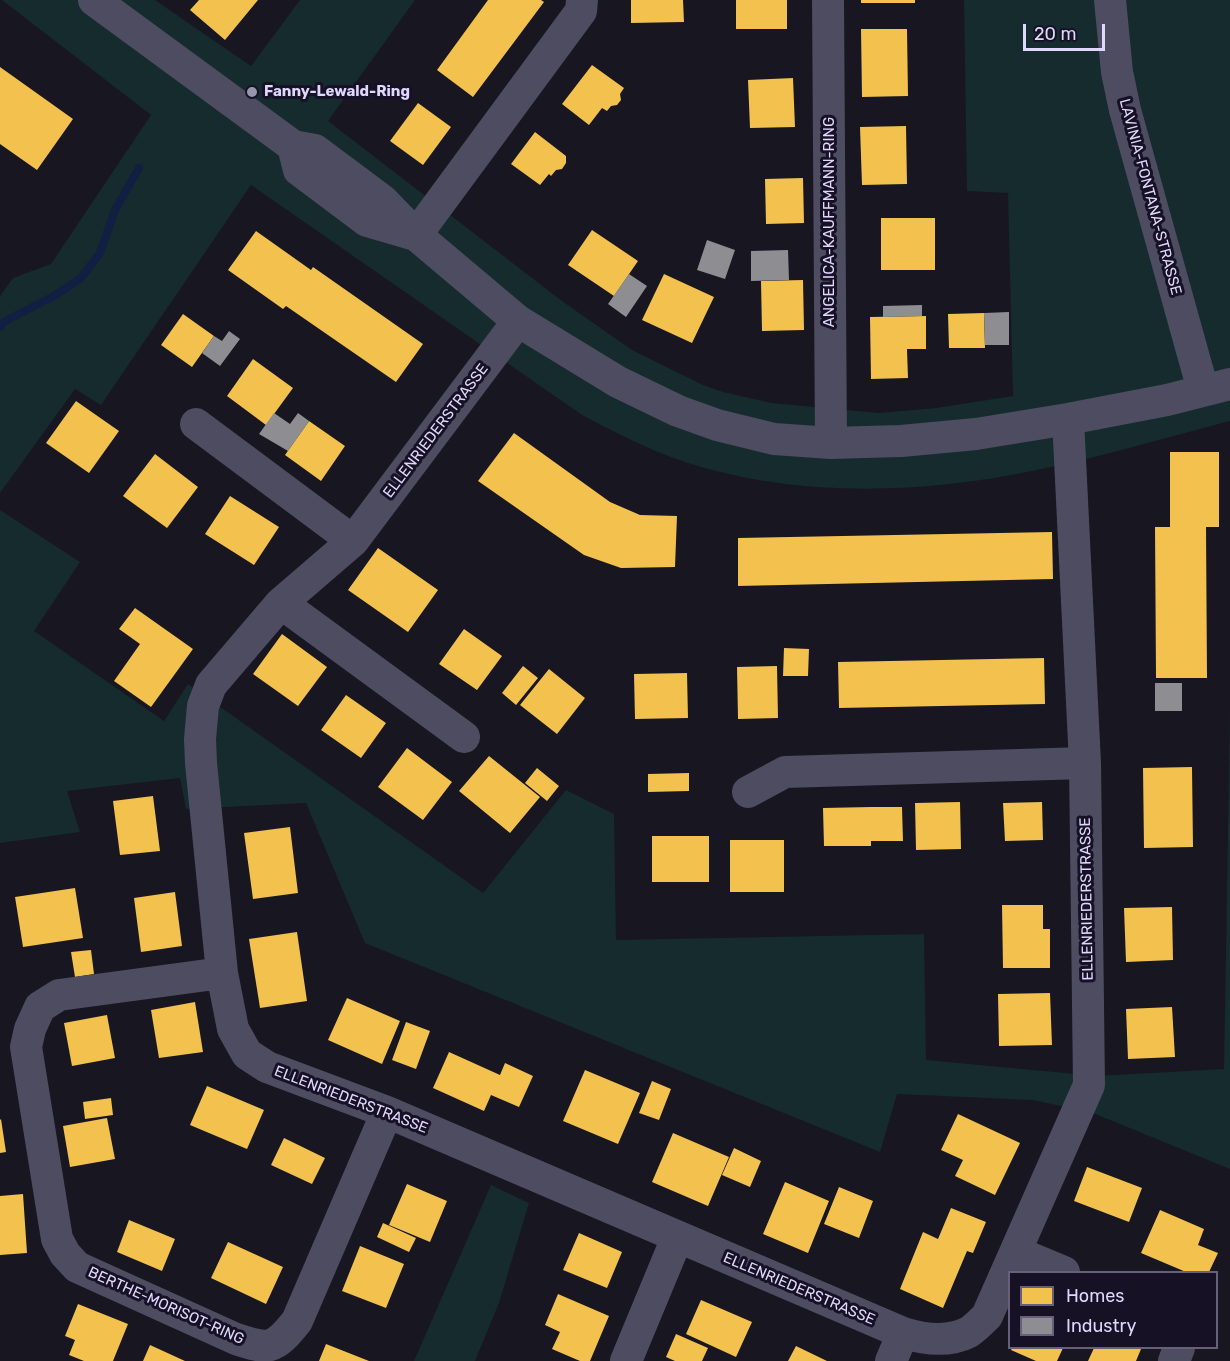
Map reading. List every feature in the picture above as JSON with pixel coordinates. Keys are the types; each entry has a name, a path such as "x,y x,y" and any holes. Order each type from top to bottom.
{"street":[{"path":"94,0 133,11 293,146 315,150 382,200 416,235 518,321 618,382 678,411 717,425 774,439 831,443 901,441 976,434 1068,419 1167,400 1217,387"},
{"path":"416,235 581,11 582,0"},
{"name":"ANGELICA-KAUFFMANN-RING","path":"828,0 831,443"},
{"name":"LAVINIA-FONTANA-STRASSE","path":"1110,0 1118,72 1125,110 1217,387"},
{"name":"ELLENRIEDERSTRASSE","path":"518,321 353,541 281,603 210,685 203,706 201,763 222,973 233,1029 247,1054 267,1067 387,1112 513,1164 677,1238 897,1347 922,1339 945,1338 969,1332 987,1316 1089,1085 1085,763 1068,419"},
{"path":"196,424 353,541"},
{"path":"281,603 464,737"},
{"path":"747,792 785,772 1085,763"},
{"name":"BERTHE-MORISOT-RING","path":"222,973 59,994 40,1007 30,1029 26,1047 57,1239 65,1254 77,1267 236,1338 259,1347 273,1345 287,1334 297,1321 387,1112"},
{"path":"626,1361 677,1238"},
{"path":"1016,1252 1062,1271"}],"green space":[{"path":"2,0 155,0 251,66 300,0 415,0 328,121 562,301 632,350 703,385 723,392 772,403 879,413 936,408 1013,396 1008,193 967,191 964,0 1230,0 1230,421 1057,466 989,479 946,484 858,489 814,487 727,474 658,452 582,415 251,185 101,405 75,389 0,493 0,296 13,278 51,264 151,115"},
{"path":"0,510 80,562 34,631 164,721 188,684 483,893 566,790 614,814 616,940 924,934 926,1060 1097,1076 1224,1069 1230,708 1230,1169 1093,1113 1033,1100 897,1094 880,1152 365,943 306,803 186,809 180,778 67,791 80,832 0,843"},
{"path":"491,1185 529,1203 499,1303 475,1361 414,1361"}],"building: Homes":[{"path":"199,0 258,0 225,40 190,10"},
{"path":"488,0 541,0 544,2 473,97 437,70"},
{"path":"631,0 683,0 684,22 631,23"},
{"path":"736,0 787,0 787,29 736,29"},
{"path":"861,0 915,0 915,3 861,3"},
{"path":"861,29 907,29 908,96 862,97"},
{"path":"592,65 624,88 617,105 611,106 607,111 602,108 589,125 562,104"},
{"path":"0,67 73,119 37,170 0,144"},
{"path":"793,78 795,127 750,128 748,80"},
{"path":"418,103 451,127 423,165 390,141"},
{"path":"906,126 907,184 862,185 860,127"},
{"path":"535,132 566,156 566,163 562,169 556,170 551,176 549,174 540,185 511,164"},
{"path":"803,178 804,223 766,224 765,179"},
{"path":"881,218 935,218 935,270 881,270"},
{"path":"592,230 638,261 614,296 568,265"},
{"path":"256,231 311,270 313,267 423,344 396,382 286,306 283,309 228,270"},
{"path":"664,274 714,297 692,343 642,320"},
{"path":"803,280 804,330 762,331 761,281"},
{"path":"984,313 985,348 949,348 948,314"},
{"path":"183,314 214,336 192,367 161,345"},
{"path":"926,316 926,349 907,349 908,378 871,379 870,317"},
{"path":"253,359 293,388 266,425 227,396"},
{"path":"76,401 119,431 89,473 46,443"},
{"path":"309,421 345,446 321,481 285,455"},
{"path":"514,433 610,502 640,515 677,516 675,567 621,568 584,555 478,481"},
{"path":"1170,452 1219,452 1219,527 1206,527 1207,678 1156,678 1155,527 1170,527"},
{"path":"155,454 198,487 167,528 123,496"},
{"path":"230,496 279,527 254,565 205,534"},
{"path":"1052,532 1053,579 738,586 738,538"},
{"path":"378,548 438,590 408,632 348,590"},
{"path":"135,608 193,649 151,707 114,681 140,644 119,629"},
{"path":"464,629 502,656 477,690 439,664"},
{"path":"282,634 327,667 298,706 253,674"},
{"path":"784,648 809,649 808,676 783,676"},
{"path":"1044,658 1045,704 839,708 838,662"},
{"path":"523,666 538,678 516,705 502,693"},
{"path":"777,666 778,718 738,719 737,667"},
{"path":"549,669 585,698 557,734 520,705"},
{"path":"687,673 688,718 635,719 634,674"},
{"path":"346,695 386,723 361,758 321,730"},
{"path":"407,748 452,782 423,820 378,787"},
{"path":"489,756 540,797 510,833 459,791"},
{"path":"1192,767 1193,847 1144,848 1143,768"},
{"path":"537,768 559,786 547,801 525,783"},
{"path":"689,773 689,791 648,792 648,774"},
{"path":"153,796 160,851 120,855 113,801"},
{"path":"960,802 961,849 916,850 915,803"},
{"path":"1042,802 1043,840 1005,841 1003,803"},
{"path":"902,807 903,841 871,841 871,846 824,846 823,808"},
{"path":"290,827 298,893 253,899 244,833"},
{"path":"652,836 709,836 709,882 652,882"},
{"path":"730,840 784,840 784,892 730,892"},
{"path":"75,888 83,938 23,947 15,897"},
{"path":"175,892 182,946 141,952 134,898"},
{"path":"1002,905 1043,905 1043,929 1050,929 1050,968 1003,968"},
{"path":"1172,907 1173,960 1126,962 1124,908"},
{"path":"297,932 307,1001 260,1008 249,939"},
{"path":"91,950 94,974 75,977 71,952"},
{"path":"1050,993 1052,1045 999,1046 998,994"},
{"path":"347,998 400,1021 382,1064 328,1040"},
{"path":"195,1002 203,1052 159,1058 151,1010"},
{"path":"1172,1007 1175,1057 1128,1059 1126,1009"},
{"path":"107,1015 115,1058 72,1066 64,1023"},
{"path":"406,1022 430,1031 416,1069 392,1060"},
{"path":"449,1052 500,1075 505,1063 533,1076 519,1107 491,1095 484,1111 433,1088"},
{"path":"585,1070 640,1093 618,1144 563,1121"},
{"path":"652,1081 671,1089 659,1120 639,1113"},
{"path":"207,1086 264,1110 247,1149 190,1125"},
{"path":"111,1098 113,1115 85,1119 83,1102"},
{"path":"958,1114 1020,1143 995,1195 955,1176 963,1160 941,1150"},
{"path":"107,1118 115,1159 70,1167 63,1126"},
{"path":"0,1120 6,1152 0,1153"},
{"path":"673,1133 729,1157 708,1206 652,1182"},
{"path":"284,1138 325,1158 312,1184 271,1165"},
{"path":"734,1148 761,1161 750,1187 722,1175"},
{"path":"1087,1167 1142,1188 1129,1222 1074,1201"},
{"path":"785,1182 829,1201 808,1253 763,1234"},
{"path":"407,1184 447,1201 430,1242 389,1225"},
{"path":"839,1187 873,1201 859,1238 824,1224"},
{"path":"23,1194 27,1253 0,1255 0,1196"},
{"path":"951,1208 986,1222 973,1253 967,1251 943,1308 900,1289 923,1232 938,1239"},
{"path":"1160,1210 1204,1229 1198,1245 1218,1253 1209,1271 1184,1271 1141,1253"},
{"path":"129,1220 175,1239 162,1271 117,1252"},
{"path":"383,1223 416,1238 409,1252 377,1237"},
{"path":"579,1233 622,1252 607,1288 563,1270"},
{"path":"228,1242 283,1267 266,1304 211,1278"},
{"path":"360,1246 404,1264 386,1308 342,1291"},
{"path":"558,1294 609,1316 590,1361 580,1361 552,1349 560,1332 545,1325"},
{"path":"701,1300 752,1322 736,1357 686,1334"},
{"path":"78,1304 128,1324 113,1361 84,1361 69,1355 75,1340 65,1336"},
{"path":"676,1334 708,1348 702,1361 675,1361 666,1357"},
{"path":"326,1344 369,1361 319,1361"},
{"path":"150,1345 185,1361 143,1361"},
{"path":"796,1346 827,1361 788,1361"},
{"path":"1063,1349 1057,1361 1036,1361 1011,1350"},
{"path":"1094,1349 1141,1349 1136,1361 1088,1361"}],"building: Industry":[{"path":"707,240 735,250 725,279 697,270"},
{"path":"788,250 789,280 751,281 751,251"},
{"path":"629,274 647,286 626,317 608,304"},
{"path":"922,305 922,316 883,317 883,306"},
{"path":"1009,312 1009,345 985,345 984,313"},
{"path":"229,331 240,339 220,366 202,353 214,336 222,341"},
{"path":"274,413 290,424 298,413 309,421 288,451 259,434"},
{"path":"1155,683 1182,683 1182,711 1155,711"}],"waterway":[{"path":"0,327 5,321 54,296 81,278 100,253 115,210 139,168"}],"place":[{"name":"Fanny-Lewald-Ring","path":"252,92"}]}
